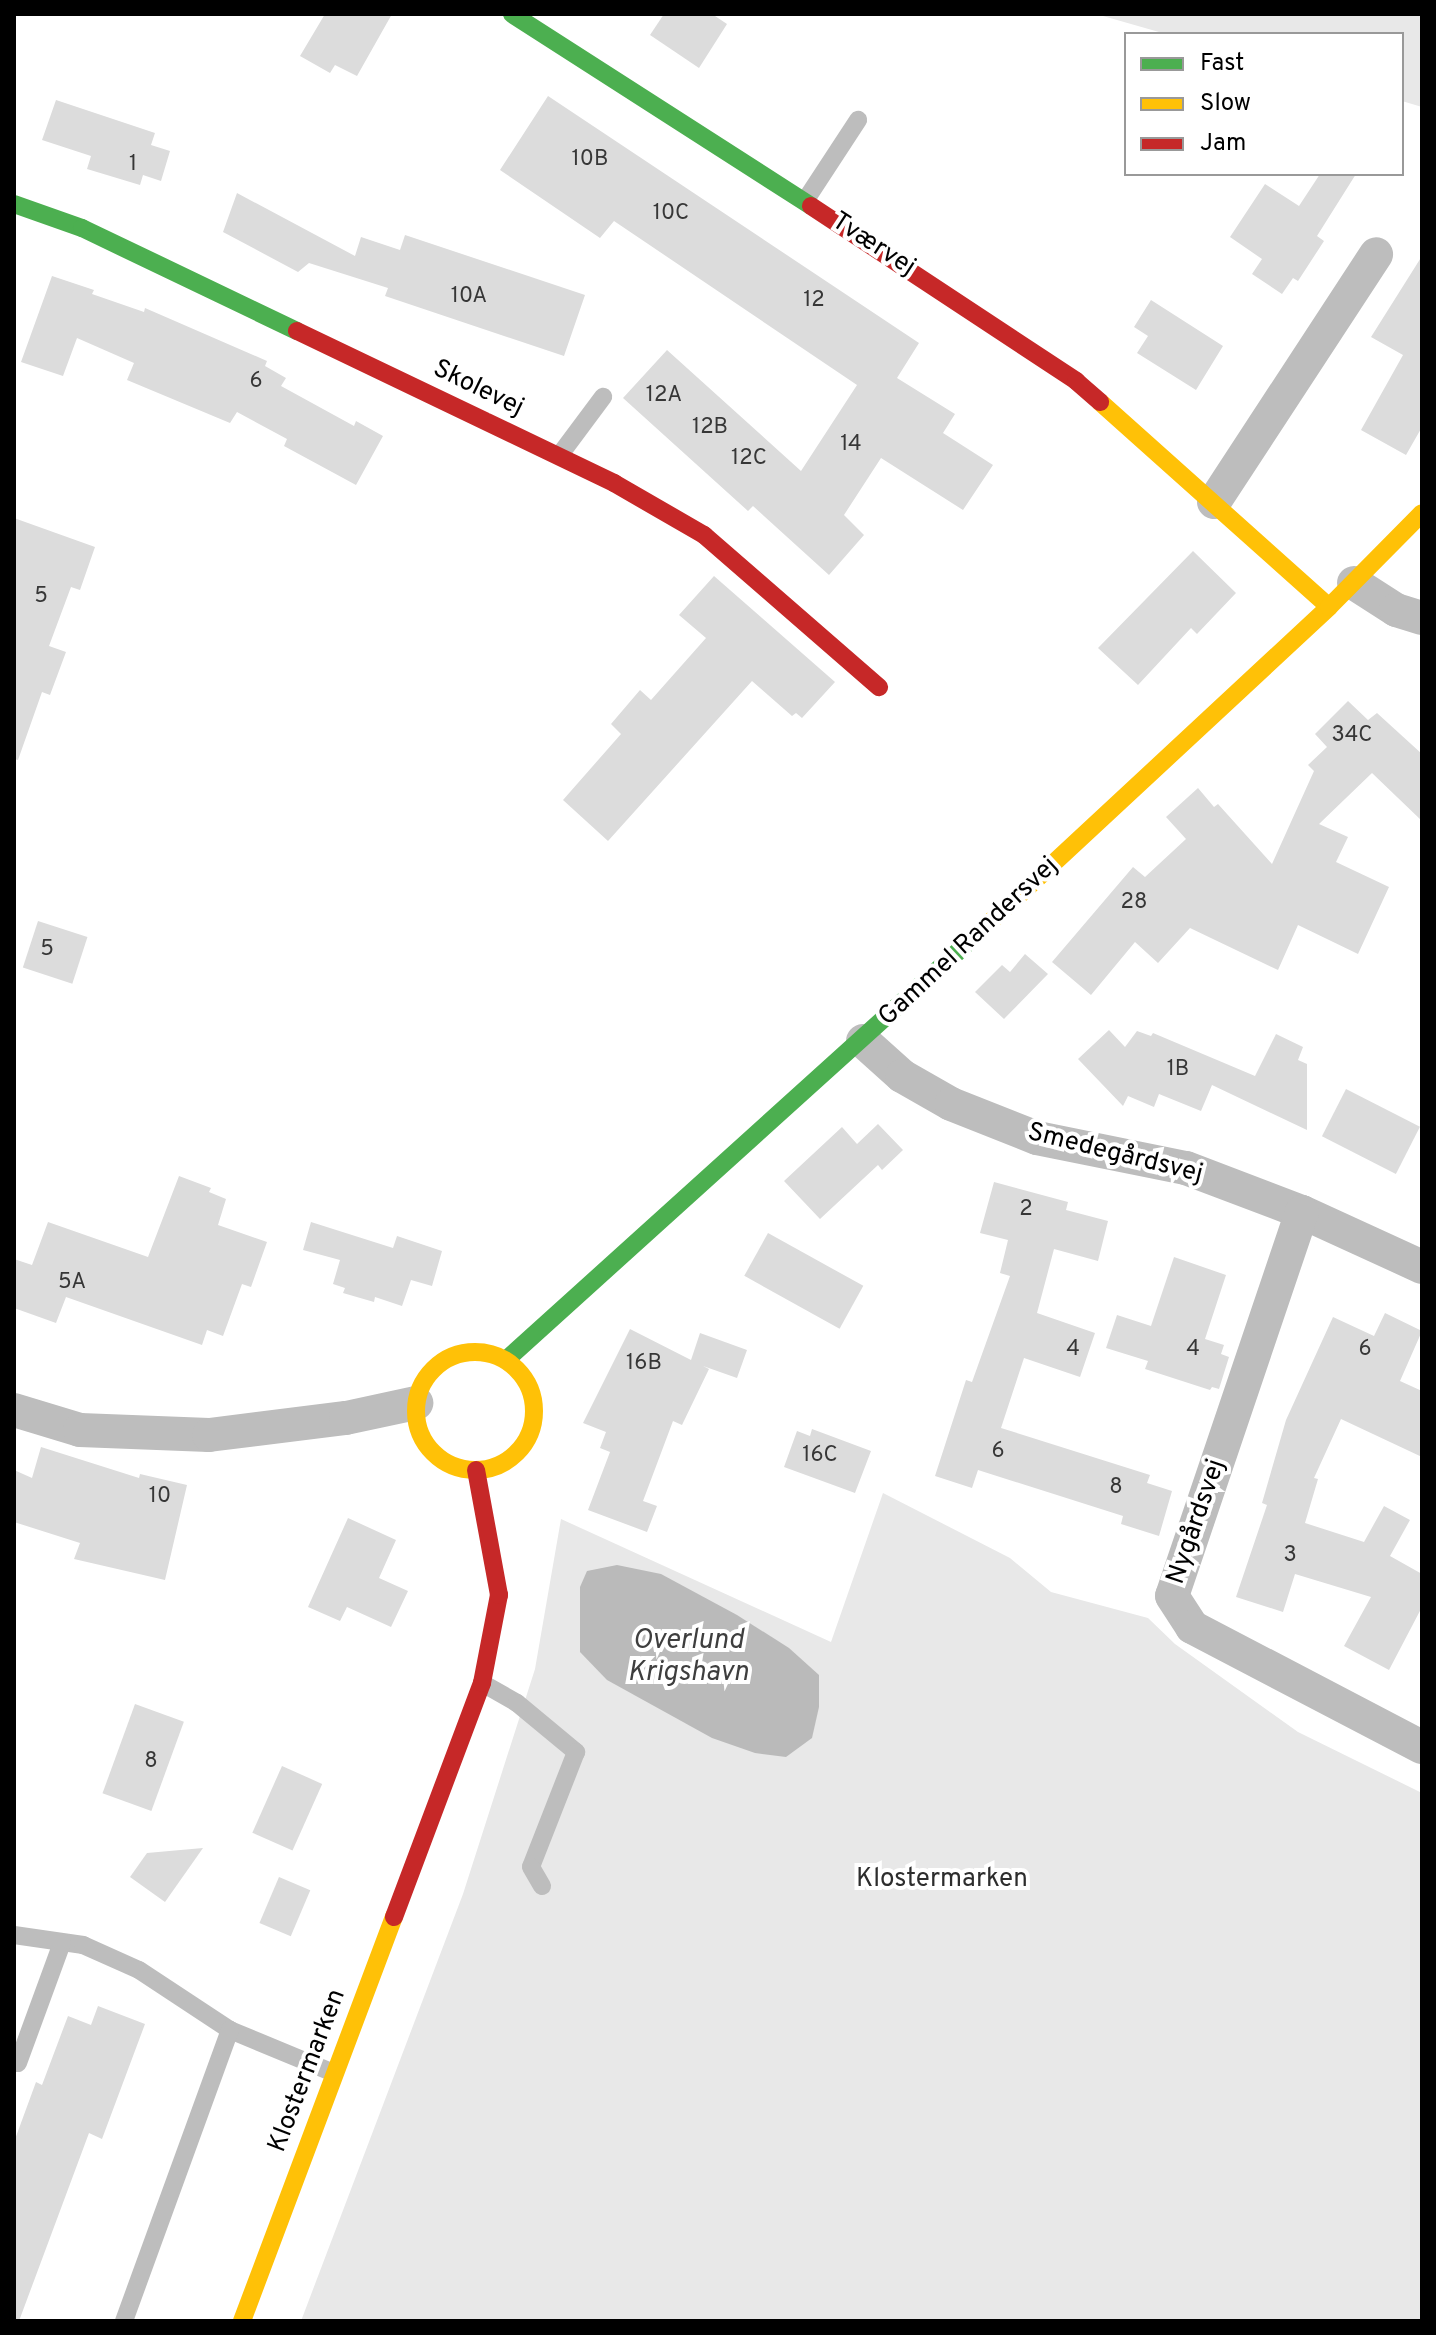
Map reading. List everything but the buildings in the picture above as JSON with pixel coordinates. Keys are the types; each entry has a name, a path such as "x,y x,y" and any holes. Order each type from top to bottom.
{"street":[{"name":"Tværvej","path":"512,14 805,201 1076,381 1329,607"},
{"name":"Skolevej","path":"14,204 82,228 614,483 704,535 879,687"},
{"path":"1214,502 1376,254"},
{"name":"Gammel Randersvej","path":"506,1360 603,1269 863,1041 1329,607 1422,513"},
{"path":"1354,583 1396,610 1422,618"},
{"name":"Smedegårdsvej","path":"863,1041 902,1076 951,1104 1037,1138 1186,1168 1302,1212 1422,1267"},
{"name":"Nygårdsvej","path":"1302,1212 1172,1596 1192,1627 1422,1747"},
{"path":"480,1351 506,1360 519,1370 529,1387 534,1420 528,1437 510,1459 476,1470 447,1463 435,1455 420,1434 416,1403 426,1377 438,1364 461,1353 480,1351"},
{"path":"14,1410 80,1430 209,1435 346,1418 416,1403"},
{"name":"Klostermarken","path":"242,2321 482,1683 499,1595 476,1470"}],"lane":[{"path":"805,201 858,120"},
{"path":"559,456 603,397"},
{"path":"482,1683 517,1703 576,1752 531,1867 542,1886"},
{"path":"14,1935 83,1945 139,1970 230,2030 334,2073"},
{"path":"18,2063 62,1943"},
{"path":"124,2321 230,2030"}],"green space":[{"path":"1096,14 1422,14 1422,107 1404,102 1404,32 1159,32"},
{"path":"883,1493 1010,1558 1051,1592 1148,1618 1175,1644 1298,1732 1422,1793 1422,2321 301,2321 463,1894 535,1669 561,1519 831,1642"}],"water":[{"name":"Overlund Krigshavn","path":"617,1565 661,1574 737,1615 789,1648 819,1675 819,1707 812,1738 786,1757 755,1753 712,1738 607,1680 580,1652 580,1587 587,1571"}],"traffic: fast":[{"path":"512,14 811,206"},
{"path":"14,204 82,228 297,331"},
{"path":"506,1360 973,938"}],"traffic: slow":[{"path":"1100,402 1329,607"},
{"path":"973,938 1329,607 1422,513"},
{"path":"475,1352 498,1356 517,1369 530,1388 534,1411 530,1434 517,1453 498,1466 475,1470 452,1466 433,1453 420,1434 416,1411 420,1388 433,1369 452,1356 475,1352"},
{"path":"242,2321 394,1917"}],"traffic: jam":[{"path":"811,206 1076,381 1100,402"},
{"path":"297,331 614,483 704,535 879,687"},
{"path":"394,1917 482,1683 499,1595 476,1470"}]}
